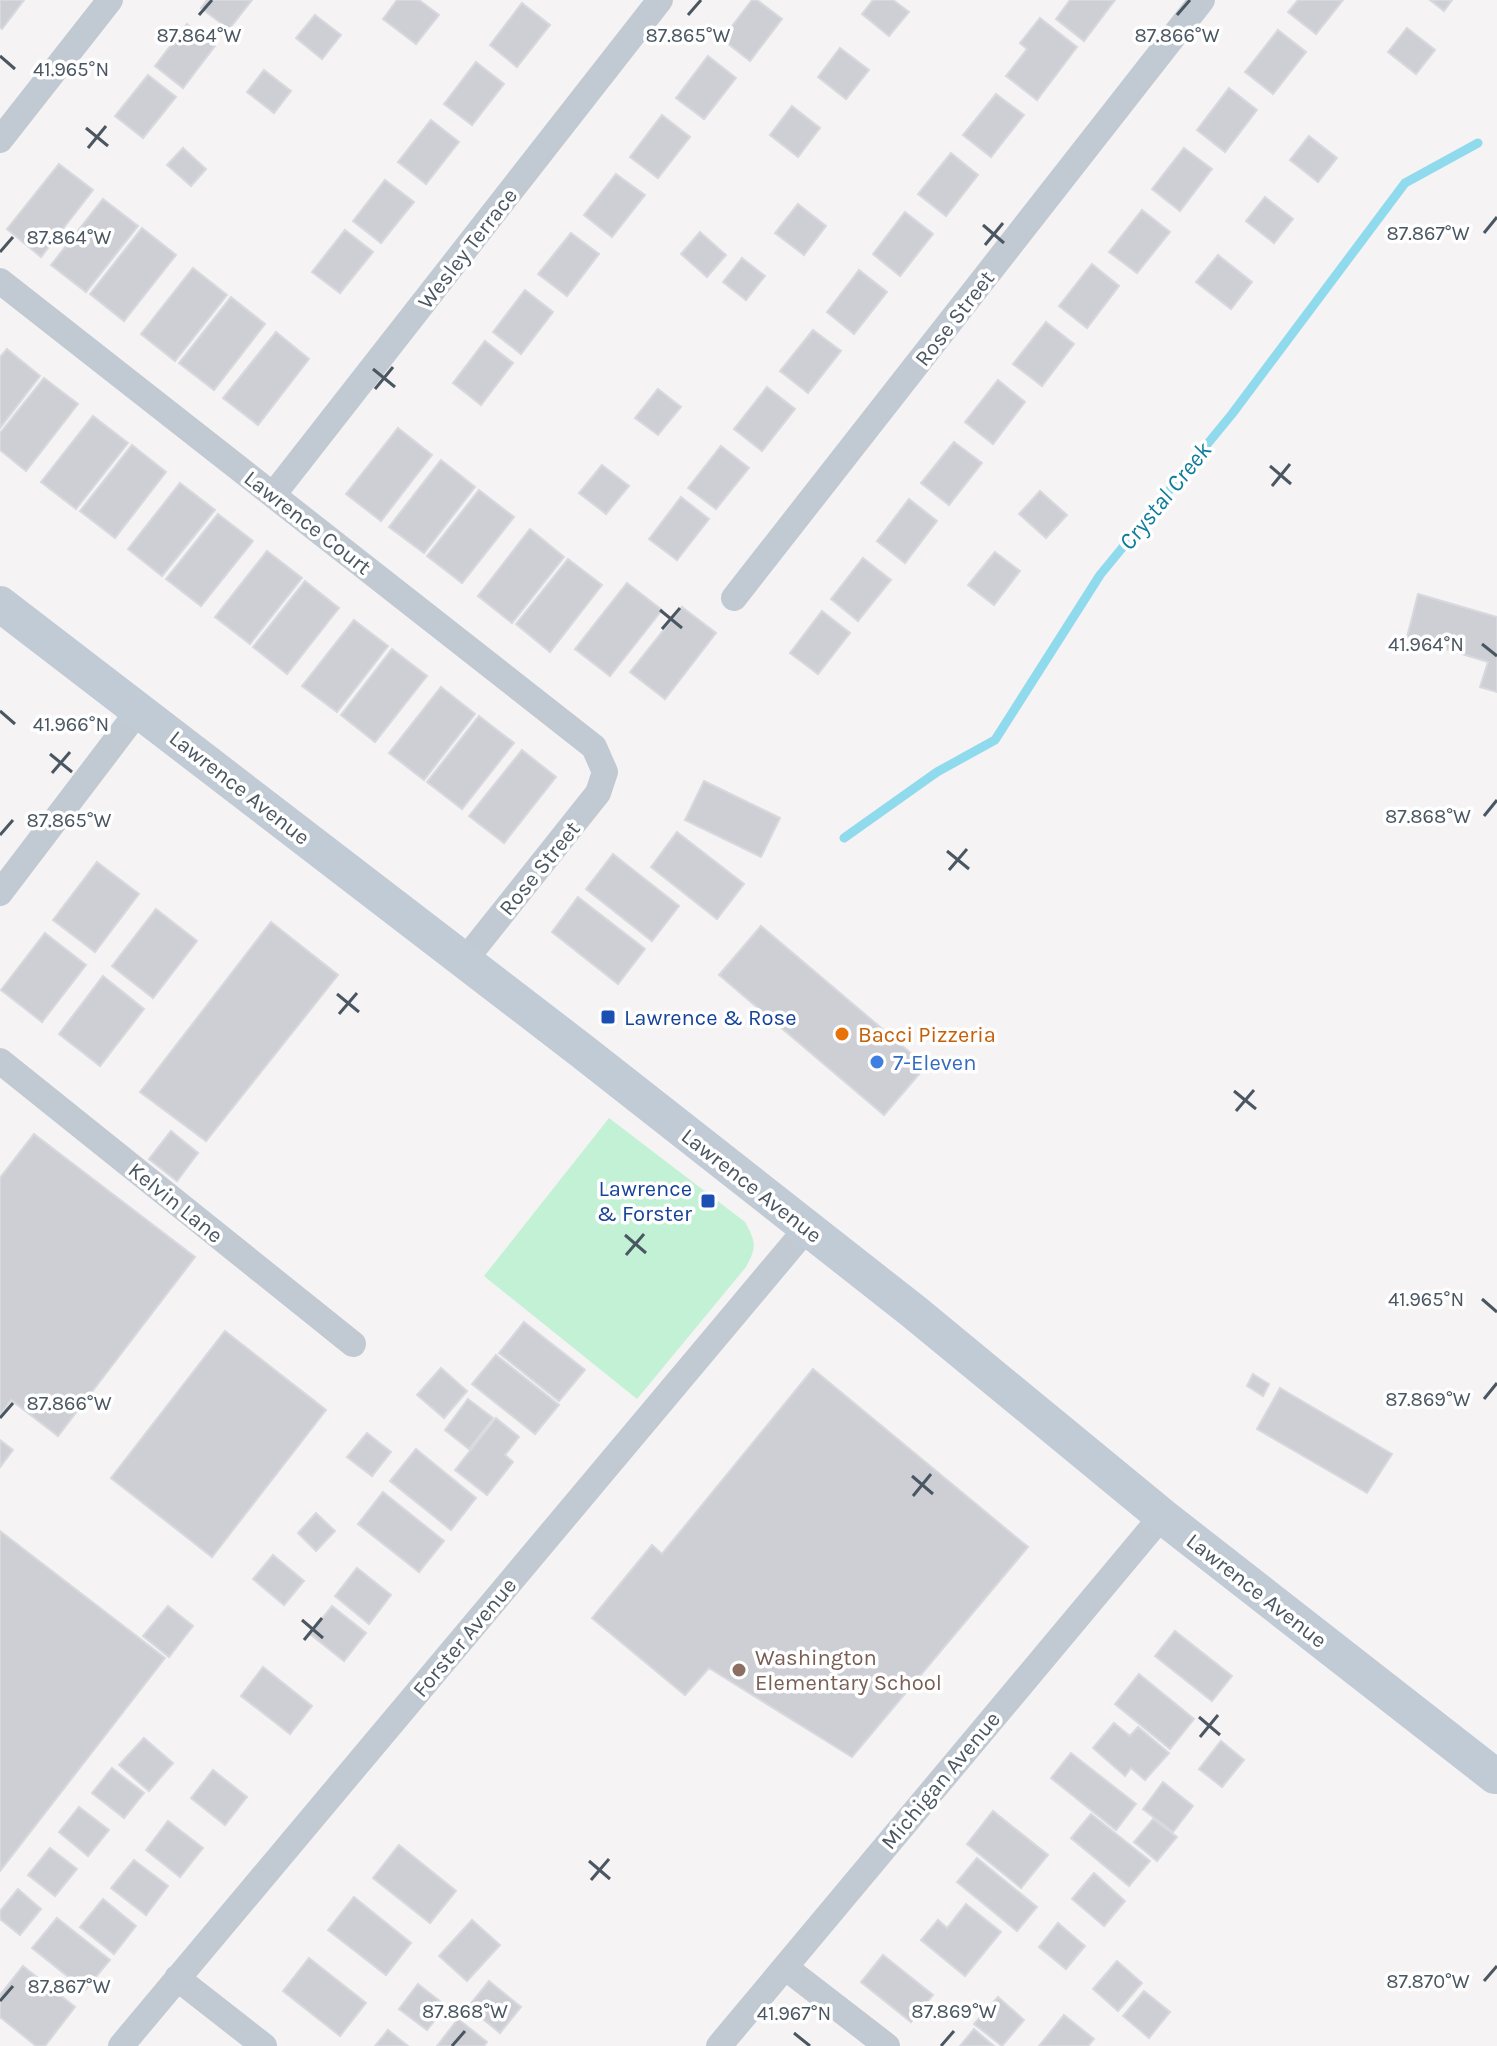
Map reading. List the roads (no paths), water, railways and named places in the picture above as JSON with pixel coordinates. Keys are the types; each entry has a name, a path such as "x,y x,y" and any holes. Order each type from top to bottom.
{"main road":[{"name":"Lawrence Avenue","path":"0,604 465,960 913,1311 1162,1516 1495,1776"}],"street":[{"path":"0,140 110,0"},
{"name":"Wesley Terrace","path":"273,495 660,0"},
{"name":"Rose Street","path":"734,598 1202,0"},
{"name":"Lawrence Court","path":"0,281 594,747 605,772"},
{"path":"0,893 139,710"},
{"name":"Rose Street","path":"465,960 598,793 605,772"},
{"name":"Kelvin Lane","path":"0,1061 353,1344"},
{"name":"Forster Avenue","path":"121,2046 807,1228"},
{"name":"Michigan Avenue","path":"719,2046 1162,1516"},
{"path":"786,1968 887,2046"},
{"path":"177,1978 264,2046"}],"waterway":[{"name":"Crystal Creek","path":"844,838 937,772 995,740 1100,575 1232,414 1405,183 1478,143"}],"place":[{"name":"Lawrence & Rose","path":"608,1017"},
{"name":"Bacci Pizzeria","path":"842,1034"},
{"name":"7-Eleven","path":"877,1062"},
{"name":"Lawrence & Forster","path":"708,1201"},
{"name":"Washington Elementary School","path":"739,1670"}]}
